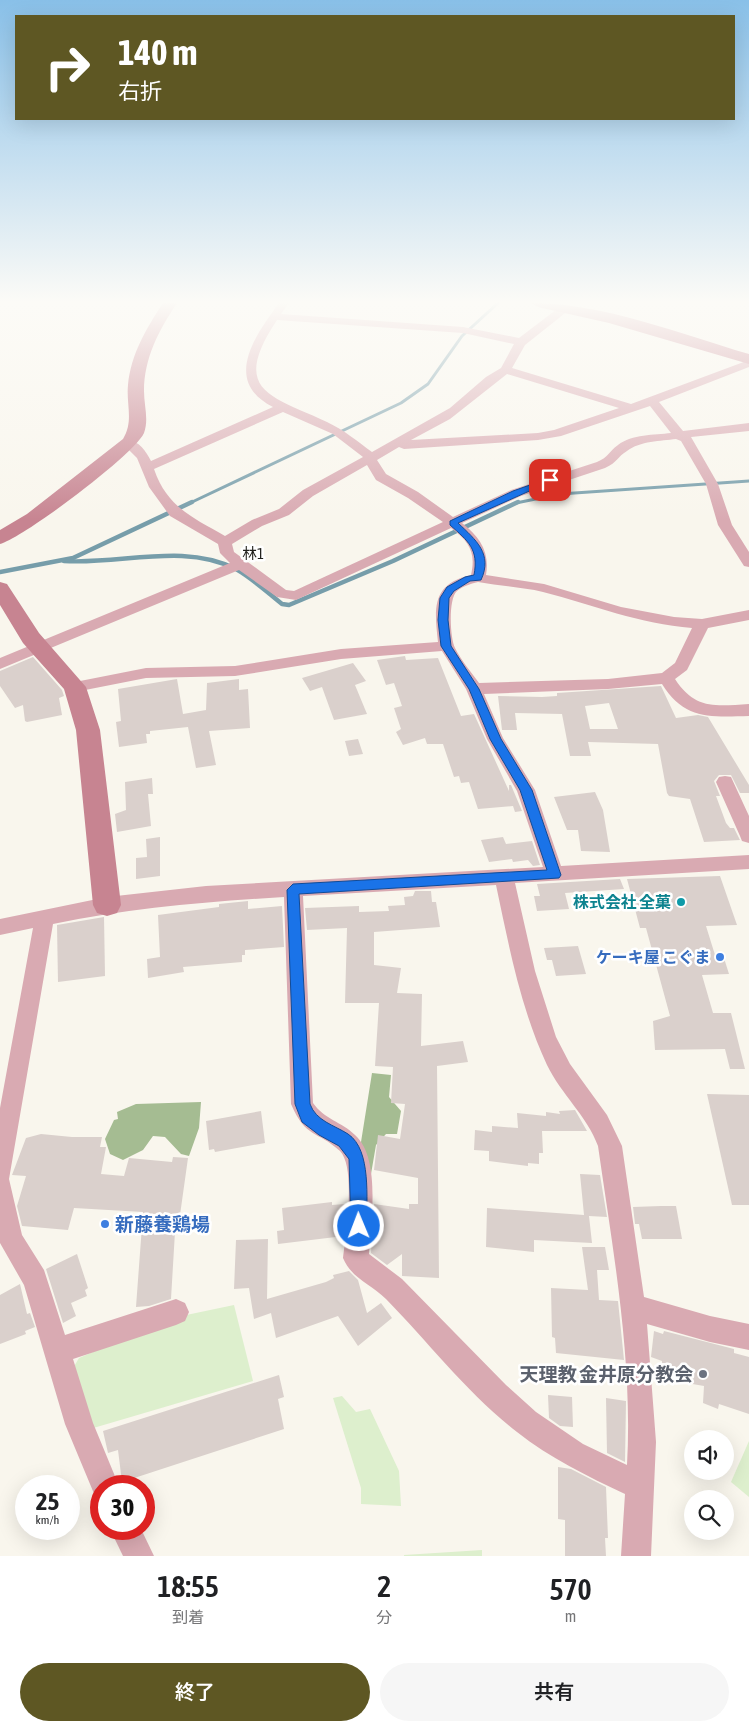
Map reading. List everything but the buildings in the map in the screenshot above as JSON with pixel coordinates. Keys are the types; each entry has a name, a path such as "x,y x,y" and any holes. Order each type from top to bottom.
{"street":[{"path":"0,538 34,518 128,444 137,433 140,423 135,396 138,376"},
{"path":"251,376 257,391 284,407 338,433 371,459 381,477 413,495 465,532 480,553 481,562 478,578"},
{"path":"225,542 257,523 284,512 308,493 446,416 497,376"},
{"path":"524,376 631,408"},
{"path":"393,447 449,440 541,437 652,401 714,376"},
{"path":"652,401 683,437 712,484 725,525 749,563"},
{"path":"147,467 284,407"},
{"path":"128,444 140,450 156,488 175,513 225,542 227,553 282,594 296,596 536,485 612,460 622,448 629,444 653,438 683,437 749,428"},
{"path":"0,664 240,564"},
{"path":"555,875 526,790 495,739 474,689 446,646 443,620 445,598 450,589 460,582 478,578 544,588 619,611 702,624 749,615"},
{"path":"0,588 24,629 75,687 88,730 107,905"},
{"path":"474,689 608,684 666,678 681,666 702,624"},
{"path":"75,687 146,673 235,671 341,654 446,646"},
{"path":"666,678 674,694 683,702 698,708 709,711 749,710"},
{"path":"725,782 749,836"},
{"path":"0,926 107,905 206,894 555,875 749,862"},
{"path":"504,878 538,1021 557,1062 596,1116 605,1131 610,1146 633,1310 642,1442 636,1556"},
{"path":"293,890 302,1104 307,1116 324,1130 344,1140 357,1156 359,1226 356,1258 366,1269 393,1288 496,1395 526,1422 573,1454 640,1486"},
{"path":"0,1173 45,916"},
{"path":"0,1186 3,1210 11,1240 35,1279 78,1424 100,1475"},
{"path":"633,1310 644,1310 710,1329 749,1337"},
{"path":"57,1351 176,1312"},
{"path":"131,1540 139,1556"}],"green space":[{"path":"372,1073 391,1075 389,1097 401,1111 397,1134 386,1134 376,1145 371,1174 366,1174 361,1142"},
{"path":"201,1102 199,1128 189,1156 181,1154 165,1137 153,1136 143,1150 123,1160 110,1154 105,1139 114,1120 118,1119 117,1112 136,1104"},
{"path":"234,1305 253,1381 90,1429 72,1370 79,1358 172,1318"},
{"path":"342,1396 356,1412 370,1409 399,1471 401,1506 361,1504 361,1488 333,1398"},
{"path":"749,1441 749,1497 731,1482 734,1480 734,1475"},
{"path":"482,1550 482,1556 404,1556 404,1555"}],"waterway":[{"path":"190,503 401,403 428,384 434,376"},
{"path":"516,503 560,494 749,481"},
{"path":"0,572 73,558 192,502"},
{"path":"64,561 152,556 195,557 216,561 236,569 282,604 289,605 393,561 518,502"}],"place":[{"name":"株式会社 全菓","path":"681,902"},
{"name":"ケーキ屋 こぐま","path":"720,957"},
{"name":"新藤養鶏場","path":"105,1224"},
{"name":"天理教 金井原分教会","path":"703,1374"}],"district":[{"name":"林1","path":"253,554"}],"route":[{"path":"359,1226 357,1156 344,1140 324,1130 307,1116 302,1104 296,985 298,963 293,890 555,875 526,790 495,739 474,689 446,646 443,620 445,598 450,589 468,578 478,578 481,562 476,544 453,523 516,493 550,480"}]}
